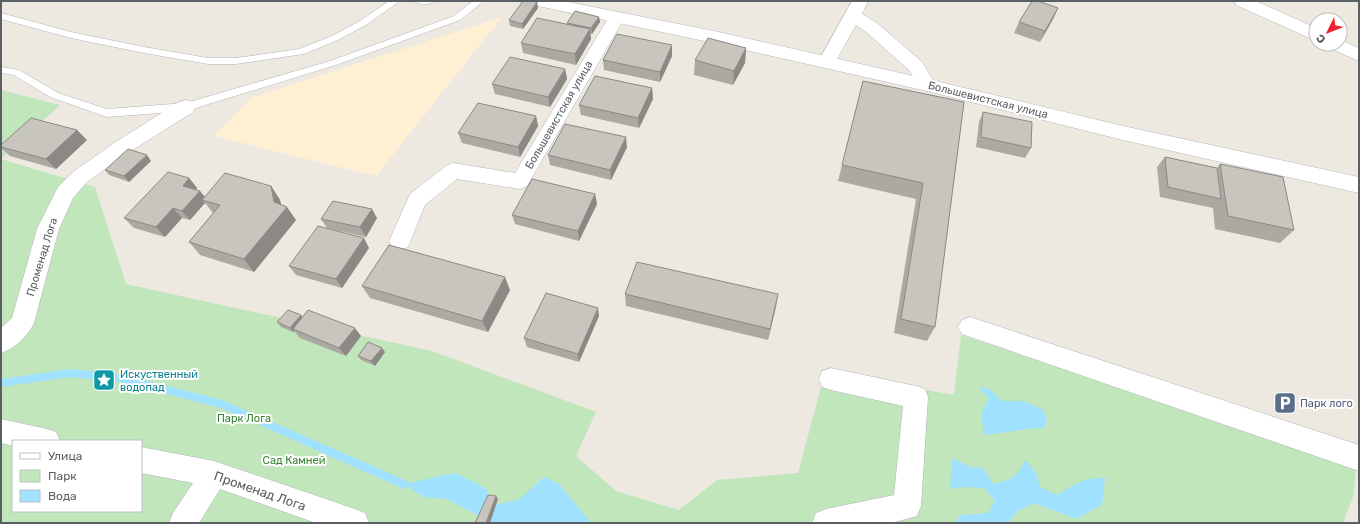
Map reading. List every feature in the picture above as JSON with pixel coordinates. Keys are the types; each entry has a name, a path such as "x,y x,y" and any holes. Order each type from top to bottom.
{"street":[{"name":"Большевистская улица","path":"545,1 616,16 712,42 827,62 1122,133 1359,185"},
{"path":"1242,1 1308,31"},
{"path":"827,62 857,8 871,27 916,66 927,85"},
{"name":"Большевистская улица","path":"400,241 417,200 453,171 520,181 616,16"},
{"path":"1348,50 1359,55"},
{"name":"Променад Лога","path":"1,343 22,323 48,229 65,194 80,177 120,148 186,107"},
{"path":"970,326 1359,458"},
{"path":"831,379 916,397 907,506 833,522"},
{"path":"1,431 42,440"},
{"name":"Променад Лога","path":"142,460 214,474 355,523"},
{"path":"183,523 214,474"}],"lane":[{"path":"1,16 71,35 144,50 208,61 236,61 301,52 336,38 374,16 395,1"},
{"path":"418,1 431,1"},
{"path":"1,70 16,72 54,95 107,113 186,107 333,63 406,37 457,18 479,1"}],"shaded area":[{"path":"502,17 376,176 214,136 251,98"}],"green space":[{"path":"1,90 60,105 1,159"},
{"name":"Парк Лога","path":"1,159 95,187 126,284 432,351 596,412 576,456 616,491 679,510 717,480 798,473 825,372 954,395 961,335 1356,465 1354,494 1343,523 1,523"}],"water":[{"path":"978,387 989,389 1002,401 1024,401 1043,410 1047,421 1044,428 984,435 981,413 989,398"},
{"path":"952,458 973,468 982,467 993,484 1013,477 1025,460 1036,473 1040,487 1057,495 1085,480 1105,478 1102,505 1076,519 1034,503 1017,512 1008,523 954,523 961,515 988,513 995,501 984,488 961,487 950,489"},
{"path":"455,473 480,485 488,491 487,506 481,517 447,499 423,497 404,484"},
{"path":"544,477 559,484 591,523 490,523 496,505 520,499"}],"building":[{"path":"523,1 537,2 522,24 509,20"},
{"path":"1032,1 1038,1 1058,8 1045,31 1019,22"},
{"path":"575,11 599,17 591,28 567,23"},
{"path":"537,18 590,29 575,54 521,43"},
{"path":"617,34 672,45 660,72 603,60"},
{"path":"708,38 746,48 734,71 695,60"},
{"path":"510,57 565,69 548,97 492,84"},
{"path":"595,76 652,88 638,118 579,105"},
{"path":"863,81 964,102 935,327 901,319 923,183 842,165"},
{"path":"478,103 536,116 518,147 458,133"},
{"path":"983,112 1032,122 1031,148 981,137"},
{"path":"31,118 77,130 46,159 1,147 1,145"},
{"path":"565,124 626,137 610,170 548,155"},
{"path":"128,149 147,155 124,176 105,170"},
{"path":"1165,157 1217,168 1221,199 1168,187"},
{"path":"1220,164 1283,177 1294,230 1228,216"},
{"path":"168,172 189,178 183,186 200,191 182,211 173,208 156,227 124,218"},
{"path":"225,173 271,186 274,202 287,207 244,259 189,242 220,205 202,200"},
{"path":"532,179 595,194 578,231 512,215"},
{"path":"333,201 372,209 360,227 321,219"},
{"path":"318,226 364,238 336,279 289,266"},
{"path":"389,245 505,277 482,321 362,286"},
{"path":"637,262 778,294 770,329 625,294"},
{"path":"546,293 598,308 578,354 524,338"},
{"path":"288,310 301,315 290,328 277,322"},
{"path":"308,310 355,328 339,348 293,329"},
{"path":"368,342 382,348 371,361 358,356"},
{"path":"488,495 496,496 486,523 475,523"}],"waterway":[{"path":"1,383 70,373 120,378 222,404 404,484"}],"place":[{"name":"Искуственный водопад","path":"104,380"},
{"name":"Парк лого","path":"1285,403"}],"park label":[{"name":"Сад Камней","path":"294,460"}]}
